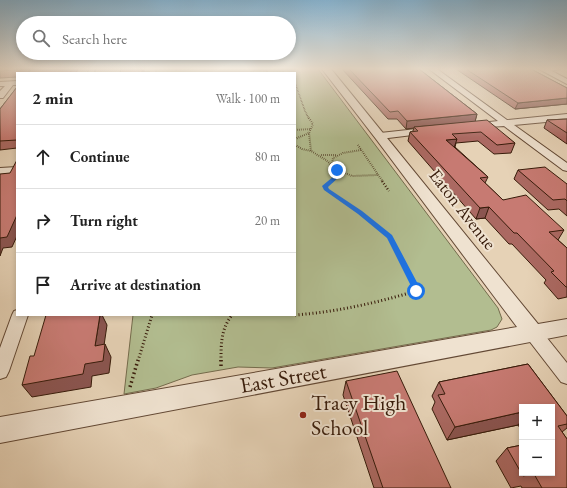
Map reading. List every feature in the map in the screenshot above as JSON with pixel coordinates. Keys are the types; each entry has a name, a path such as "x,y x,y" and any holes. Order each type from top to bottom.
{"street":[{"name":"Eaton Avenue","path":"344,92 567,376"},
{"path":"463,92 567,168"},
{"path":"466,127 567,118"},
{"path":"380,136 435,130"},
{"path":"0,171 16,170"},
{"path":"0,371 20,316"},
{"name":"East Street","path":"0,430 567,327"}],"path":[{"path":"296,139 309,133 313,124 306,114 298,92"},
{"path":"296,130 311,130"},
{"path":"309,133 310,148 312,151"},
{"path":"358,145 389,191"},
{"path":"296,146 302,149 312,151 347,176 378,175"},
{"path":"318,155 336,155 361,150"},
{"path":"332,165 333,158 336,155"},
{"path":"296,315 378,302 416,291 416,288 390,237 360,212 327,190 325,186 337,177 337,170"},
{"path":"129,390 152,316"},
{"path":"221,367 220,338 223,328 231,316"}],"green space":[{"path":"296,92 335,92 498,308 502,319 497,327 491,330 272,368 238,367 192,375 156,388 124,394 133,316 296,316"}],"building":[{"path":"13,92 16,92 16,140 0,141 0,109"},
{"path":"371,92 448,92 477,114 407,121 398,111 390,112"},
{"path":"501,92 567,92 567,98 518,103"},
{"path":"567,119 567,133 547,120"},
{"path":"487,120 515,143 497,145 481,132 452,134 457,139 446,140 488,177 480,178 503,200 526,195 564,230 549,232 567,248 567,287 551,272 554,271 517,233 514,233 489,207 480,208 410,132 418,131 414,127"},
{"path":"16,162 16,217 7,237 0,238 0,174 10,173"},
{"path":"545,167 567,184 567,201 565,199 553,200 518,170"},
{"path":"46,316 100,316 95,346 105,344 103,361 85,364 83,374 22,385 30,356 34,356"},
{"path":"528,364 567,416 567,424 558,426 567,439 567,488 542,488 535,476 555,476 555,404 519,404 519,413 455,427 438,395 445,394 439,382"},
{"path":"397,371 451,488 383,488 346,381"},
{"path":"519,446 519,469 507,448"}],"place":[{"name":"Tracy High School","path":"303,415"}],"route":[{"path":"337,170 337,177 325,186 327,190 360,212 390,237 416,288 416,291"}]}
